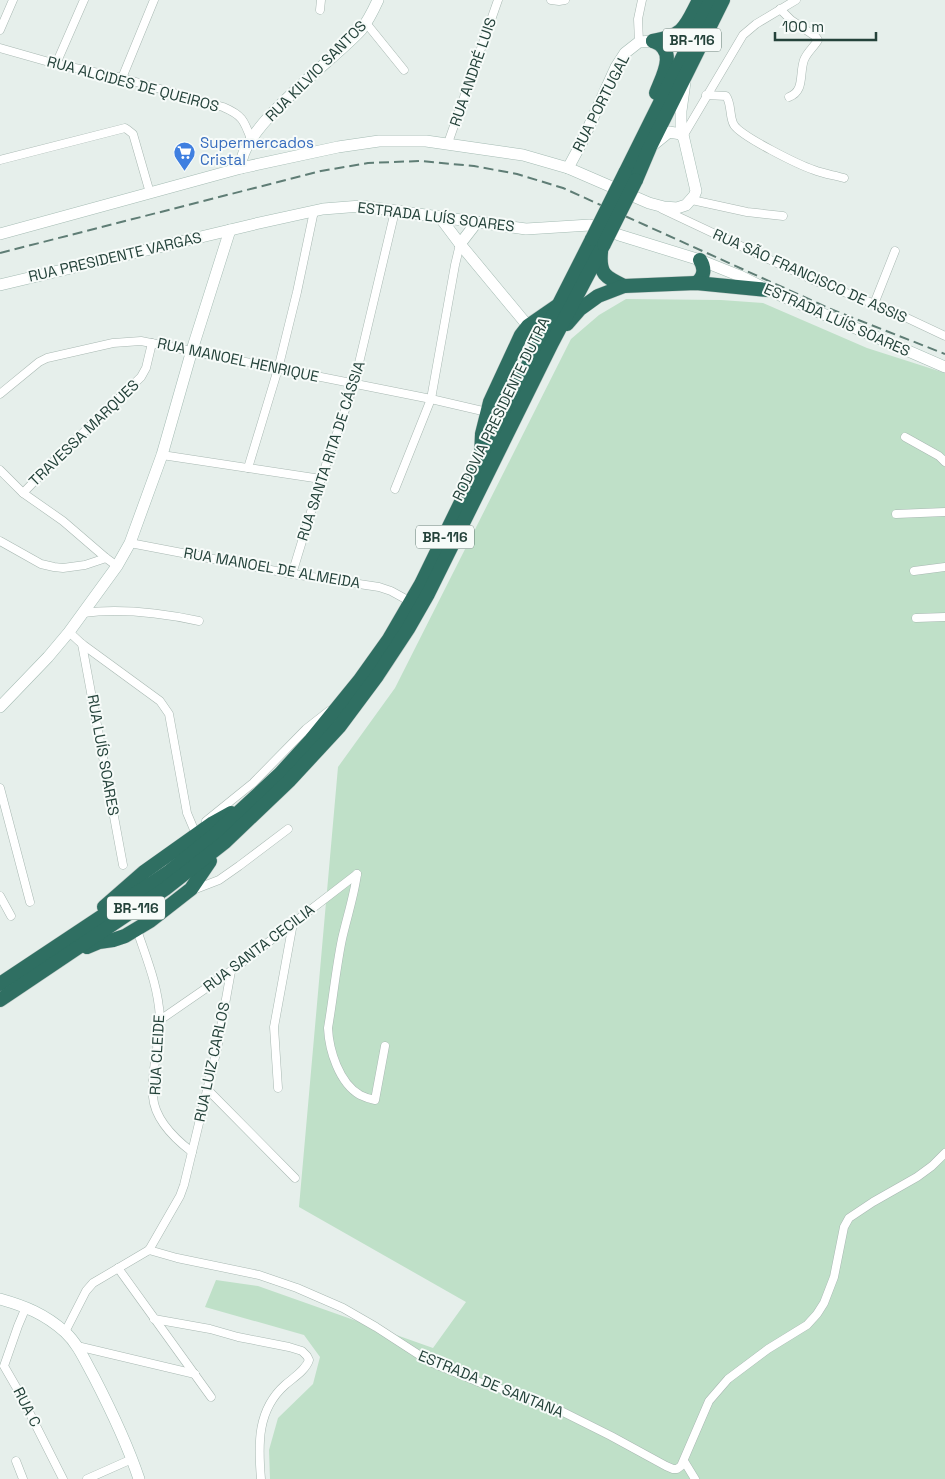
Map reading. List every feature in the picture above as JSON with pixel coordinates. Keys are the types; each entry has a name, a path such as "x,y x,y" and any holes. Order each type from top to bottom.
{"highway":[{"path":"653,41 670,37 684,28 698,0"},
{"name":"RODOVIA PRESIDENTE DUTRA","path":"631,177 646,132 711,0"},
{"name":"RODOVIA PRESIDENTE DUTRA","path":"0,1000 165,889 225,842 308,761 339,727 377,676 408,629 428,594 481,489 495,456 563,320 631,177 650,147 723,0"},
{"path":"646,132 648,116 668,59 662,46 653,41"},
{"path":"599,243 602,272 611,280 624,286"},
{"name":"RODOVIA PRESIDENTE DUTRA","path":"0,984 170,871 212,837 280,774 338,707 359,681 411,602 558,306 599,243"},
{"path":"696,283 704,272 704,267 700,260"},
{"path":"481,489 507,443 569,321 580,309 598,296 624,286 696,283 768,290"},
{"path":"480,463 482,434 487,412 497,385 521,336 528,326 558,306"},
{"path":"0,1004 90,946 99,942 113,940 137,930 186,893 194,886 204,868 216,854 303,772 308,761"},
{"path":"0,978 21,961 91,916 193,835 249,803"}],"main road":[{"name":"RUA KILVIO SANTOS","path":"241,168 241,159 251,139 264,123 292,93 335,55 366,23 378,0"},
{"name":"RUA PORTUGAL","path":"568,168 616,67 625,53 638,42 653,41"},
{"path":"0,234 241,168 357,144 410,140 448,143 523,155 568,168 649,203 674,208 683,206 692,200 695,194 695,186 682,136 681,111 687,72"},
{"path":"650,147 669,132 682,136"},
{"name":"ESTRADA LUÍS SOARES","path":"230,230 314,211 361,206 535,229 590,225 700,260 740,276 945,368"},
{"path":"439,216 528,326"},
{"path":"460,244 477,222"},
{"path":"0,707 69,632 117,566 130,543 162,455 192,350 230,230"},
{"name":"RUA PRESIDENTE VARGAS","path":"0,285 230,230"},
{"path":"0,1299 26,1307 42,1315 65,1332 77,1346 117,1421 139,1479"}],"street":[{"path":"0,30 13,0"},
{"path":"56,64 84,0"},
{"path":"122,78 154,0"},
{"path":"320,10 321,0"},
{"name":"RUA ANDRÉ LUIS","path":"448,143 498,0"},
{"path":"551,0 565,0"},
{"name":"RUA PORTUGAL","path":"638,42 638,19 642,0"},
{"path":"668,59 676,34 692,0"},
{"path":"682,136 743,36 756,24 796,0"},
{"path":"780,9 791,20 818,40 804,59 799,90 789,97"},
{"path":"366,23 404,70"},
{"name":"RUA ALCIDES DE QUEIROS","path":"0,48 56,64 122,78 223,107 236,112 242,118 251,139"},
{"path":"706,95 726,96 729,101 733,124 761,144 814,170 844,178"},
{"path":"0,160 125,128 133,134 150,193"},
{"path":"692,200 747,212 783,216"},
{"name":"RUA SÃO FRANCISCO DE ASSIS","path":"649,203 812,280 874,304 945,336"},
{"path":"248,468 278,368 297,292 314,211"},
{"name":"RUA SANTA RITA DE CÁSSIA","path":"292,574 321,479 354,384 395,211"},
{"path":"395,489 431,399 460,244"},
{"path":"874,304 895,251"},
{"name":"RUA MANOEL HENRIQUE","path":"0,394 39,362 47,358 113,343 141,341 487,412"},
{"name":"TRAVESSA MARQUES","path":"23,493 141,377 146,368 152,343"},
{"path":"905,437 939,456 945,462"},
{"path":"162,455 321,479"},
{"path":"0,470 23,493 63,521 117,566"},
{"path":"896,514 945,512"},
{"path":"0,541 41,564 54,567 63,568 106,558"},
{"name":"RUA MANOEL DE ALMEIDA","path":"130,543 292,574 379,587 411,602"},
{"path":"914,571 945,567"},
{"path":"83,613 99,611 164,614 200,621"},
{"path":"916,618 945,617"},
{"path":"69,632 82,644 160,701 166,708 169,714 187,813 193,835 253,783 317,719 338,707"},
{"name":"RUA LUÍS SOARES","path":"82,644 123,865"},
{"path":"0,788 30,902"},
{"path":"186,893 219,880 288,829"},
{"name":"RUA SANTA CECILIA","path":"160,1020 231,972 358,874 342,942 328,1028 332,1055 345,1080 359,1095 375,1100 385,1046"},
{"path":"0,896 11,916"},
{"path":"278,1088 274,1027 293,924"},
{"name":"RUA CLEIDE","path":"137,930 155,982 160,1020 153,1080 153,1099 158,1114 169,1132 192,1152"},
{"name":"RUA LUIZ CARLOS","path":"192,1152 217,1049 231,972"},
{"path":"207,1090 295,1178"},
{"path":"65,1332 86,1291 93,1283 149,1250 180,1196 192,1152"},
{"path":"695,1479 684,1461 709,1401 728,1379 768,1349 807,1325 817,1314 824,1303 834,1277 844,1227 848,1218 917,1178 945,1153"},
{"name":"ESTRADA DE SANTANA","path":"149,1250 177,1258 259,1275 297,1288 343,1308 430,1362 486,1385 553,1407 673,1469 677,1469 684,1461"},
{"path":"118,1268 211,1397"},
{"name":"RUA C","path":"26,1307 2,1365 20,1392 63,1479"},
{"path":"154,1319 210,1329 288,1347 302,1351 307,1356 309,1360 307,1366 282,1388 270,1403 262,1424 260,1438 261,1479"},
{"path":"77,1346 195,1374"},
{"path":"87,1479 132,1459"},
{"path":"16,1461 23,1479"}],"green space":[{"path":"626,299 721,300 763,303 867,348 945,373 945,1479 270,1479 269,1450 278,1418 313,1384 320,1357 304,1335 205,1307 216,1280 258,1286 433,1348 466,1302 299,1207 338,767 395,688 571,339 599,315"}],"railway":[{"path":"0,253 321,171 368,163 420,161 474,166 517,174 563,188 833,310 945,354"}],"place":[{"name":"Supermercados Cristal","path":"184,171"}]}
